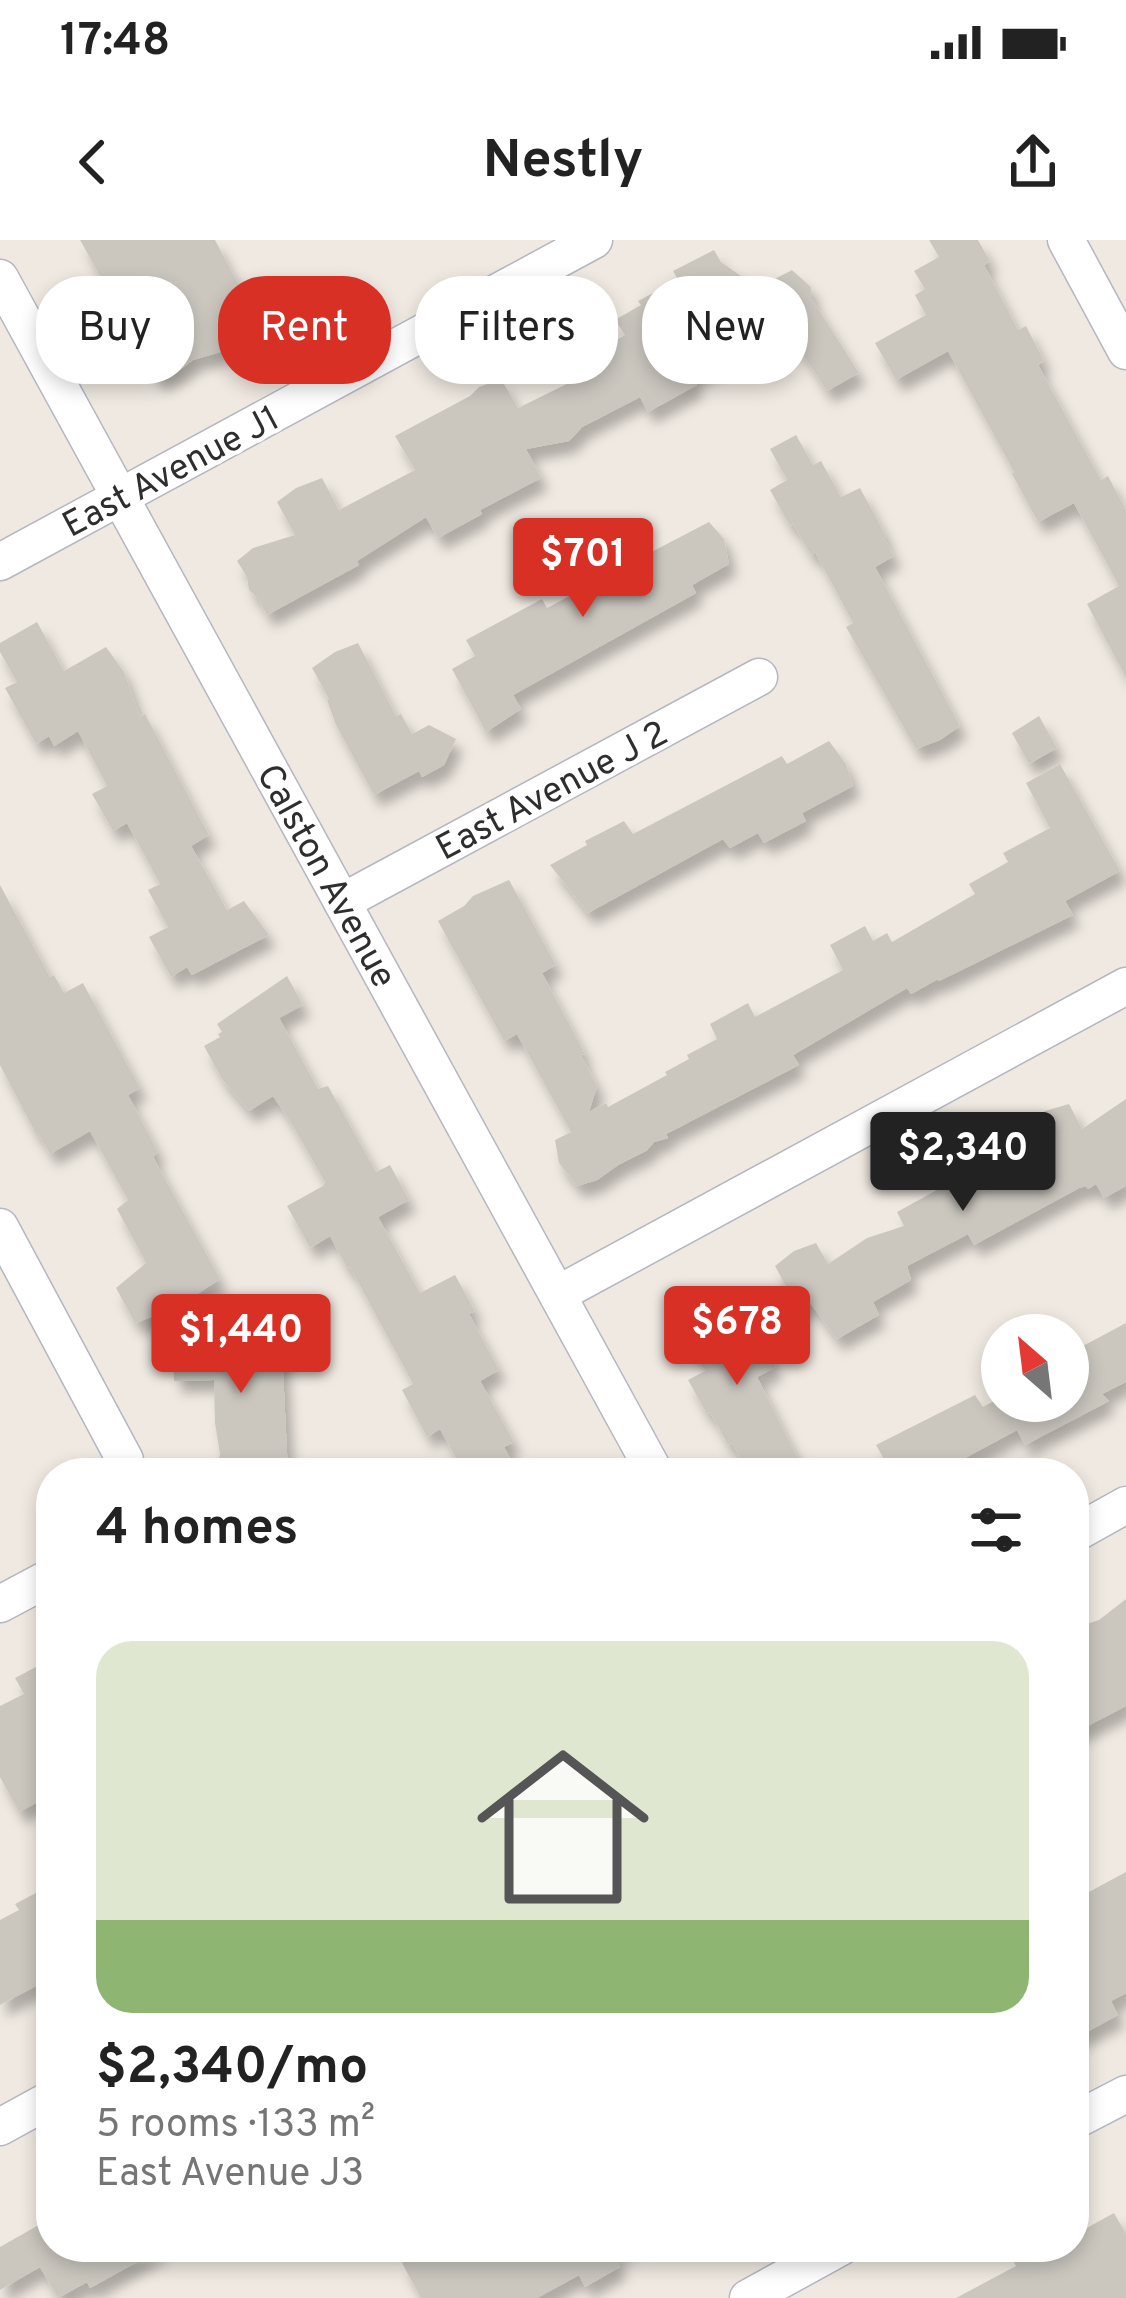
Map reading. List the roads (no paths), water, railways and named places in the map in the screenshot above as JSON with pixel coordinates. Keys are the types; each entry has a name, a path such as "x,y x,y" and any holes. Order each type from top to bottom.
{"street":[{"name":"East Avenue J1","path":"0,562 530,255 594,240"},
{"path":"1066,240 1126,350"},
{"name":"Calston Avenue","path":"0,278 648,1458"},
{"name":"East Avenue J 2","path":"342,902 759,676"},
{"path":"557,1294 1126,986"},
{"path":"0,1226 124,1458"},
{"path":"1089,1526 1126,1505"},
{"path":"0,1604 36,1584"},
{"path":"1089,2113 1126,2094"},
{"path":"0,2127 36,2107"},
{"path":"748,2298 814,2262"}]}
